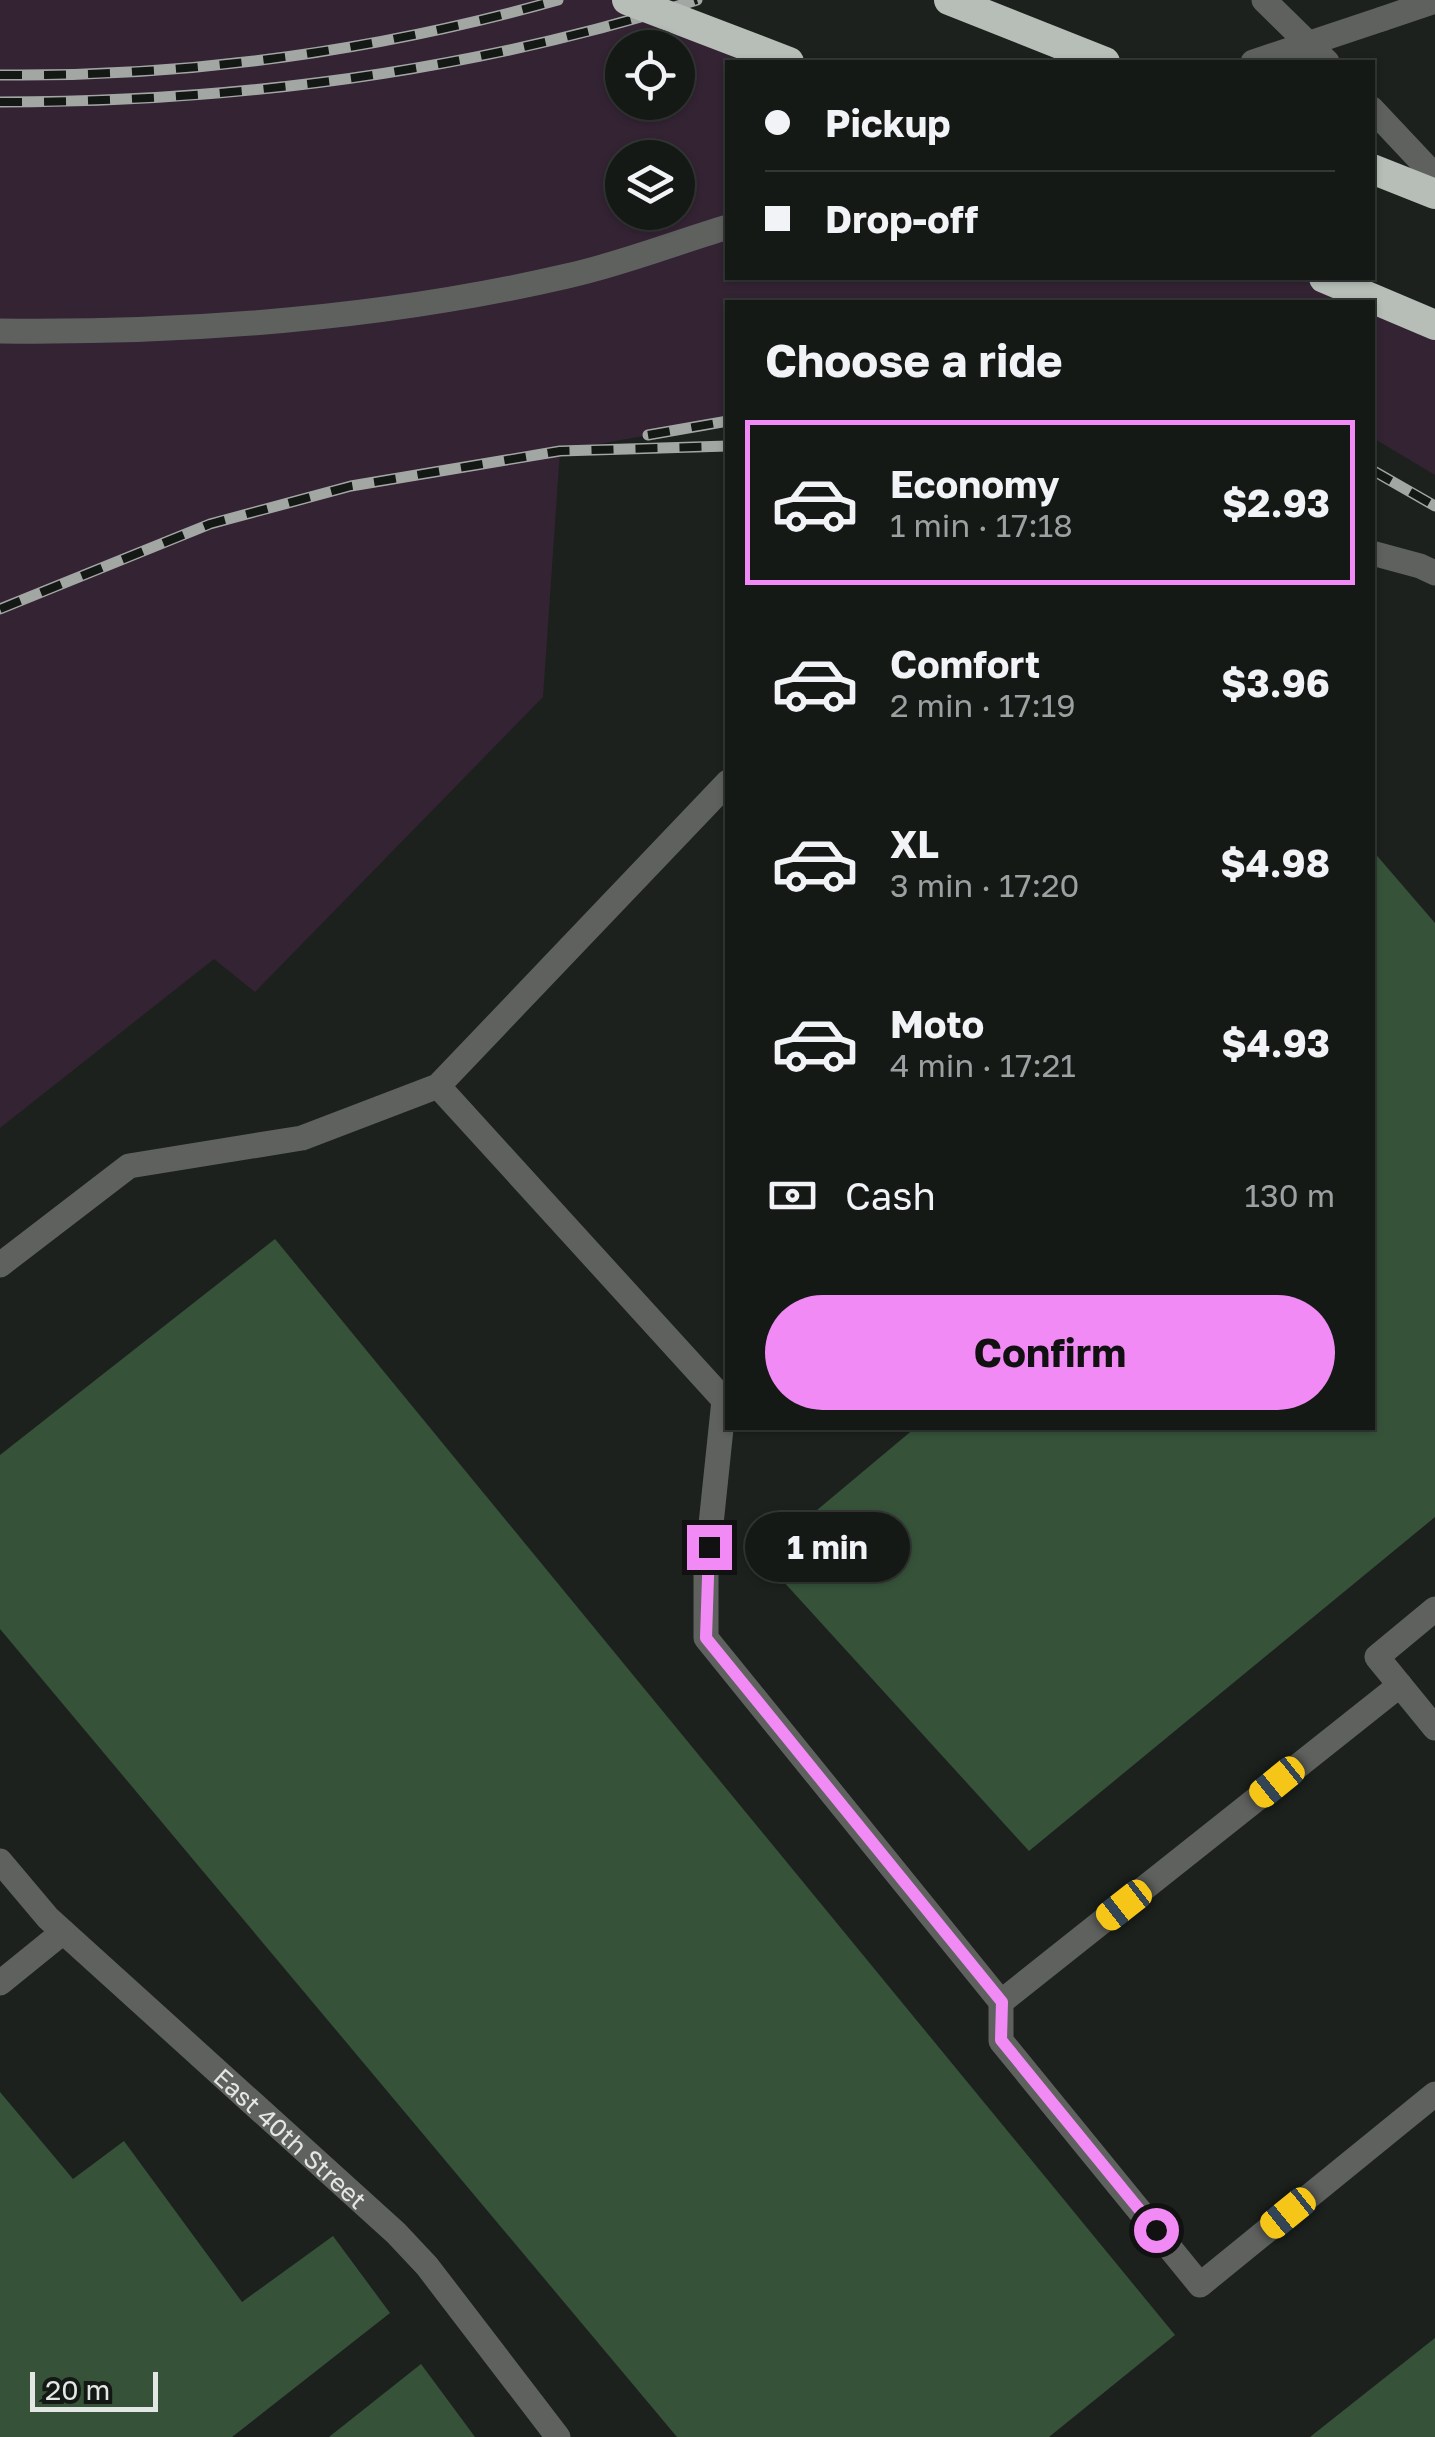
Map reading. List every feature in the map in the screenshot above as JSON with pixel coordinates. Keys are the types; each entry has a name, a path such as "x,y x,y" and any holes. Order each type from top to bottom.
{"highway":[{"path":"627,0 785,60"},
{"path":"948,0 1100,60"},
{"path":"1375,170 1435,194"},
{"path":"1329,280 1435,325"}],"street":[{"path":"1264,0 1326,60"},
{"path":"1258,60 1435,2"},
{"path":"1375,112 1435,176"},
{"path":"0,331 234,324 437,301 608,266 725,228"},
{"path":"1375,554 1435,573"},
{"path":"0,1265 129,1166 302,1138 438,1086 725,785"},
{"path":"438,1086 724,1400 706,1572 706,1638 1002,2002 1001,2040 1200,2285 1435,2094"},
{"path":"1435,1609 1377,1656 1435,1728"},
{"path":"1002,2002 1400,1685"},
{"name":"East 40th Street","path":"0,1862 64,1932 396,2233 427,2266 558,2437"},
{"path":"0,1983 64,1932"}],"shaded area":[{"path":"0,0 627,0 784,60 725,60 725,280 1329,280 1435,325 1435,475 1375,439 1375,300 725,300 725,421 560,451 543,697 255,992 214,959 0,1128"}],"building":[{"path":"1375,853 1435,923 1435,1517 1029,1851 761,1557 913,1430 1375,1430"},
{"path":"275,1239 1175,2335 1049,2437 677,2437 0,1629 0,1455"},
{"path":"0,2092 73,2179 124,2141 242,2302 333,2236 390,2313 232,2437 0,2437"},
{"path":"1435,2338 1435,2437 1310,2437"},
{"path":"421,2364 475,2437 329,2437"}],"railway":[{"path":"0,75 141,71 282,57 421,34 558,0"},
{"path":"0,102 177,96 353,78 526,46 697,0"},
{"path":"648,435 725,422"},
{"path":"0,609 210,524 351,486 560,451 725,446"},
{"path":"1375,472 1435,506"}],"route":[{"path":"709,1547 706,1638 1002,2002 1001,2040 1156,2230"}]}
